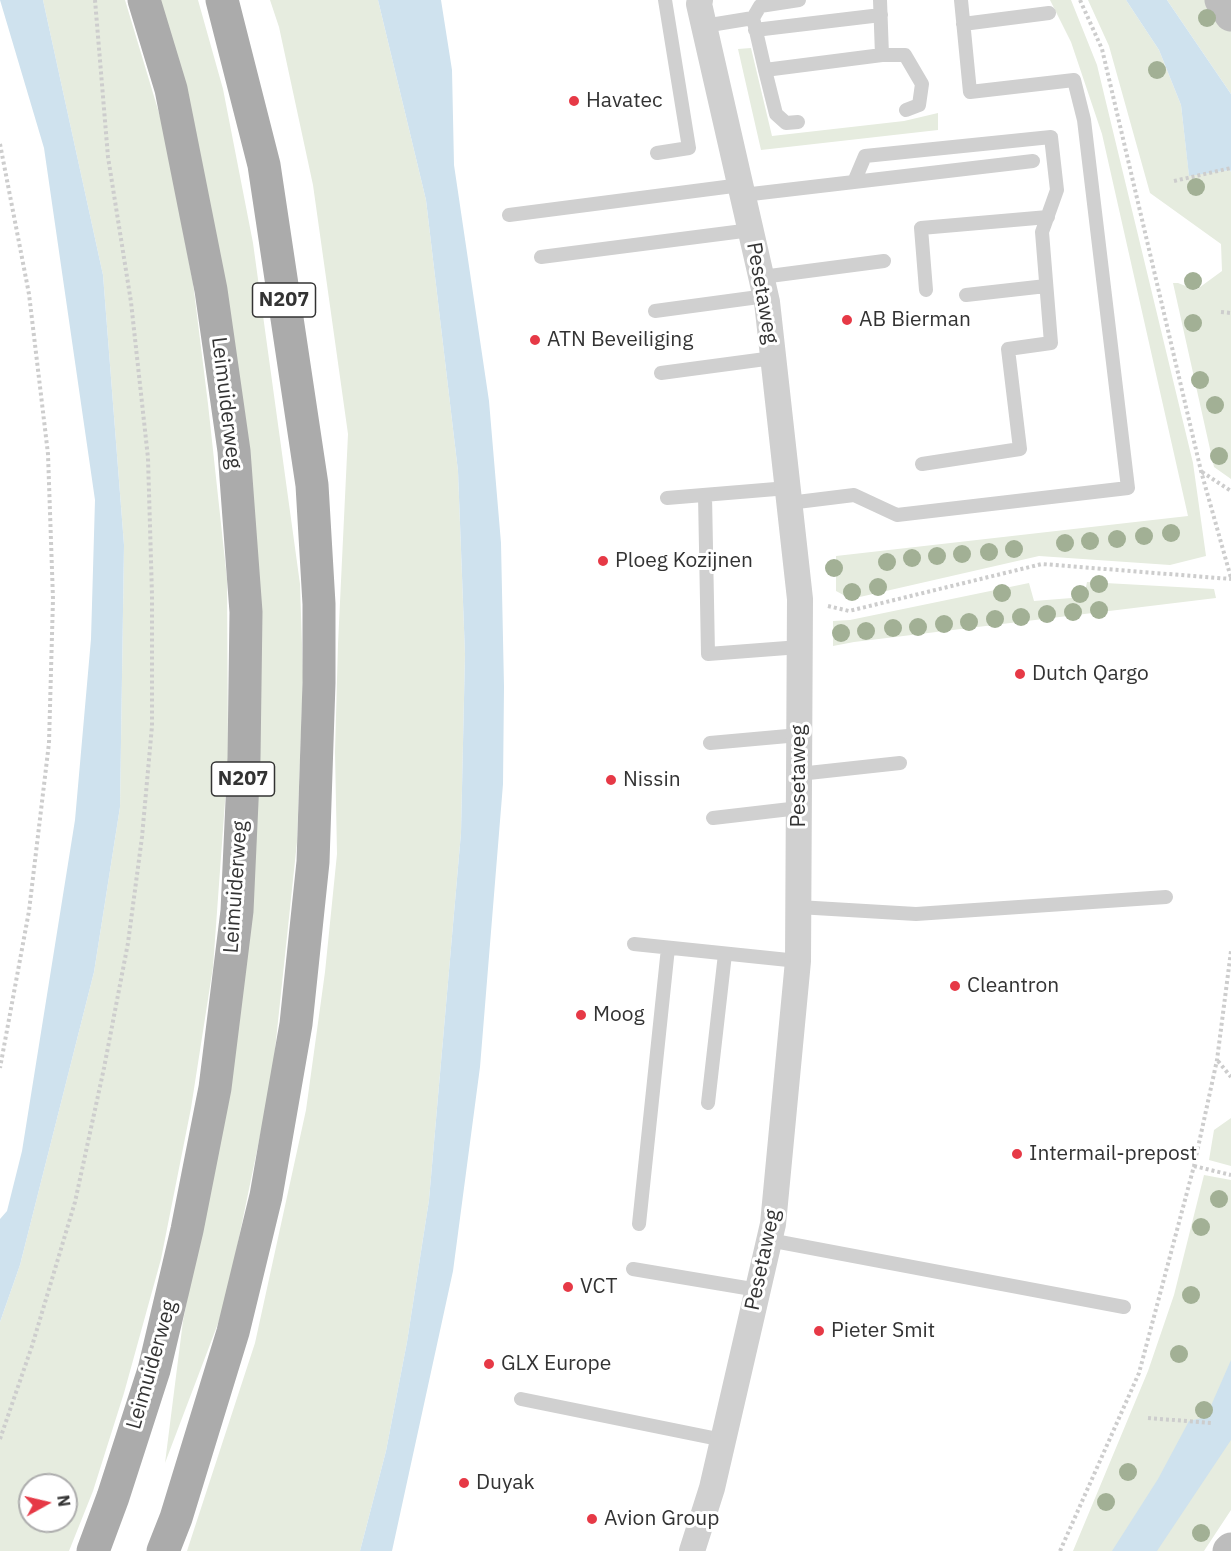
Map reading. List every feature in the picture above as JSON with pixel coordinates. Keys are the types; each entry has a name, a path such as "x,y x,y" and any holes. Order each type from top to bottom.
{"main road":[{"name":"Leimuiderweg","path":"93,1551 154,1370 188,1230 215,1088 237,911 244,758 246,612 234,451 211,290 171,89 144,0"},
{"name":"N207","path":"163,1551 176,1518 233,1332 266,1196 296,1024 313,862 320,604 312,485 264,165 222,0"},
{"path":"1221,0 1231,15"}],"street":[{"name":"Pesetaweg","path":"692,1551 712,1488 773,1224 798,961 800,647 800,599 764,287 700,0"}],"lane":[{"path":"657,153 689,148 665,0"},
{"path":"798,122 786,123 777,114 754,24 763,3 799,0"},
{"path":"880,0 882,55"},
{"path":"667,498 705,495 854,495 897,515 1128,488 1084,120 1074,80 970,92 961,0"},
{"path":"963,24 1049,14"},
{"path":"704,26 881,15"},
{"path":"765,70 882,55 905,55 922,84 919,105 906,110"},
{"path":"854,182 865,156 1051,137 1057,190 1042,232 1051,342 1008,350 1020,449 922,464"},
{"path":"509,215 742,190 854,182 1033,161"},
{"path":"927,290 921,228 1048,217"},
{"path":"541,257 751,230"},
{"path":"655,310 884,261"},
{"path":"966,295 1046,286"},
{"path":"661,373 773,358"},
{"path":"705,495 708,654 800,647"},
{"path":"710,743 799,735"},
{"path":"799,774 900,763"},
{"path":"713,818 799,808"},
{"path":"798,907 916,914 1166,897"},
{"path":"634,944 798,961"},
{"path":"639,1224 668,948"},
{"path":"708,1103 725,954"},
{"path":"769,1240 1124,1307"},
{"path":"633,1269 758,1290"},
{"path":"521,1399 723,1440"}],"path":[{"path":"0,1439 32,1346 75,1202 104,1068 128,943 142,837 152,726 152,595 148,458 131,302 108,157 95,0"},
{"path":"800,599 849,611 1042,564 1231,578 1201,471 1102,49 1080,0"},
{"path":"0,144 29,294 48,454 53,599 48,754 29,911 0,1068"},
{"path":"1174,181 1231,168"},
{"path":"1221,312 1231,313"},
{"path":"1201,471 1231,491"},
{"path":"1060,1551 1138,1373 1194,1166 1217,1060 1231,951"},
{"path":"1217,1060 1231,1077"},
{"path":"1194,1166 1231,1175"},
{"path":"1148,1418 1212,1423"}],"shaded area":[{"path":"43,0 125,0 162,123 193,283 227,579 228,760 213,967 191,1108 161,1259 124,1393 93,1491 78,1528 78,1473 18,1473 18,1533 76,1533 69,1551 0,1551 0,1322 20,1265 94,972 120,807 124,545 103,275"},
{"path":"157,0 198,0 223,89 253,243 300,584 303,676 297,842 272,1078 225,1305 165,1463 183,1321 194,1265 260,683"},
{"path":"270,0 378,0 426,200 458,471 465,654 461,833 429,1200 407,1342 386,1451 360,1551 187,1551 255,1343 306,1110 325,972 337,854 335,752 348,434 313,185 279,27"},
{"path":"1050,0 1071,0 1097,65 1193,463 1206,556 1170,565 1039,556 851,599 836,591 836,556 1188,516 1102,134 1071,42"},
{"path":"1088,0 1126,0 1159,50 1181,105 1189,175 1230,170 1231,172 1231,479 1214,467 1173,283 1196,290 1222,271 1221,244 1150,193 1109,46"},
{"path":"1167,0 1209,0 1231,31 1231,94"},
{"path":"751,48 772,136 904,121 938,113 938,130 761,150 738,49"},
{"path":"1087,582 1214,589 1216,598 833,646 833,621 850,620 1029,583 1034,601 1084,597"},
{"path":"1231,1118 1231,1166 1209,1160 1214,1130"},
{"path":"1204,1175 1231,1180 1231,1510 1204,1551 1073,1551 1148,1371 1174,1295"}],"water":[{"path":"0,0 43,0 103,275 124,545 120,807 94,972 20,1265 0,1322 0,1219 7,1211 22,1151 75,820 91,639 95,500 44,148"},
{"path":"378,0 441,0 452,70 454,165 489,401 501,543 504,687 503,784 480,1067 453,1271 392,1551 360,1551 386,1451 407,1342 429,1200 461,833 465,654 458,471 426,200"},
{"path":"1126,0 1167,0 1231,94 1231,172 1230,170 1189,176 1181,105 1159,50"},
{"path":"1231,1360 1231,1440 1157,1551 1112,1551 1158,1479 1189,1421 1206,1417"}],"place":[{"name":"Havatec","path":"574,101"},
{"name":"AB Bierman","path":"847,320"},
{"name":"ATN Beveiliging","path":"535,340"},
{"name":"Ploeg Kozijnen","path":"603,561"},
{"name":"Dutch Qargo","path":"1020,674"},
{"name":"Nissin","path":"611,780"},
{"name":"Cleantron","path":"955,986"},
{"name":"Moog","path":"581,1015"},
{"name":"Intermail-prepost","path":"1017,1154"},
{"name":"VCT","path":"568,1287"},
{"name":"Pieter Smit","path":"819,1331"},
{"name":"GLX Europe","path":"489,1364"},
{"name":"Duyak","path":"464,1483"},
{"name":"Avion Group","path":"592,1519"}]}
